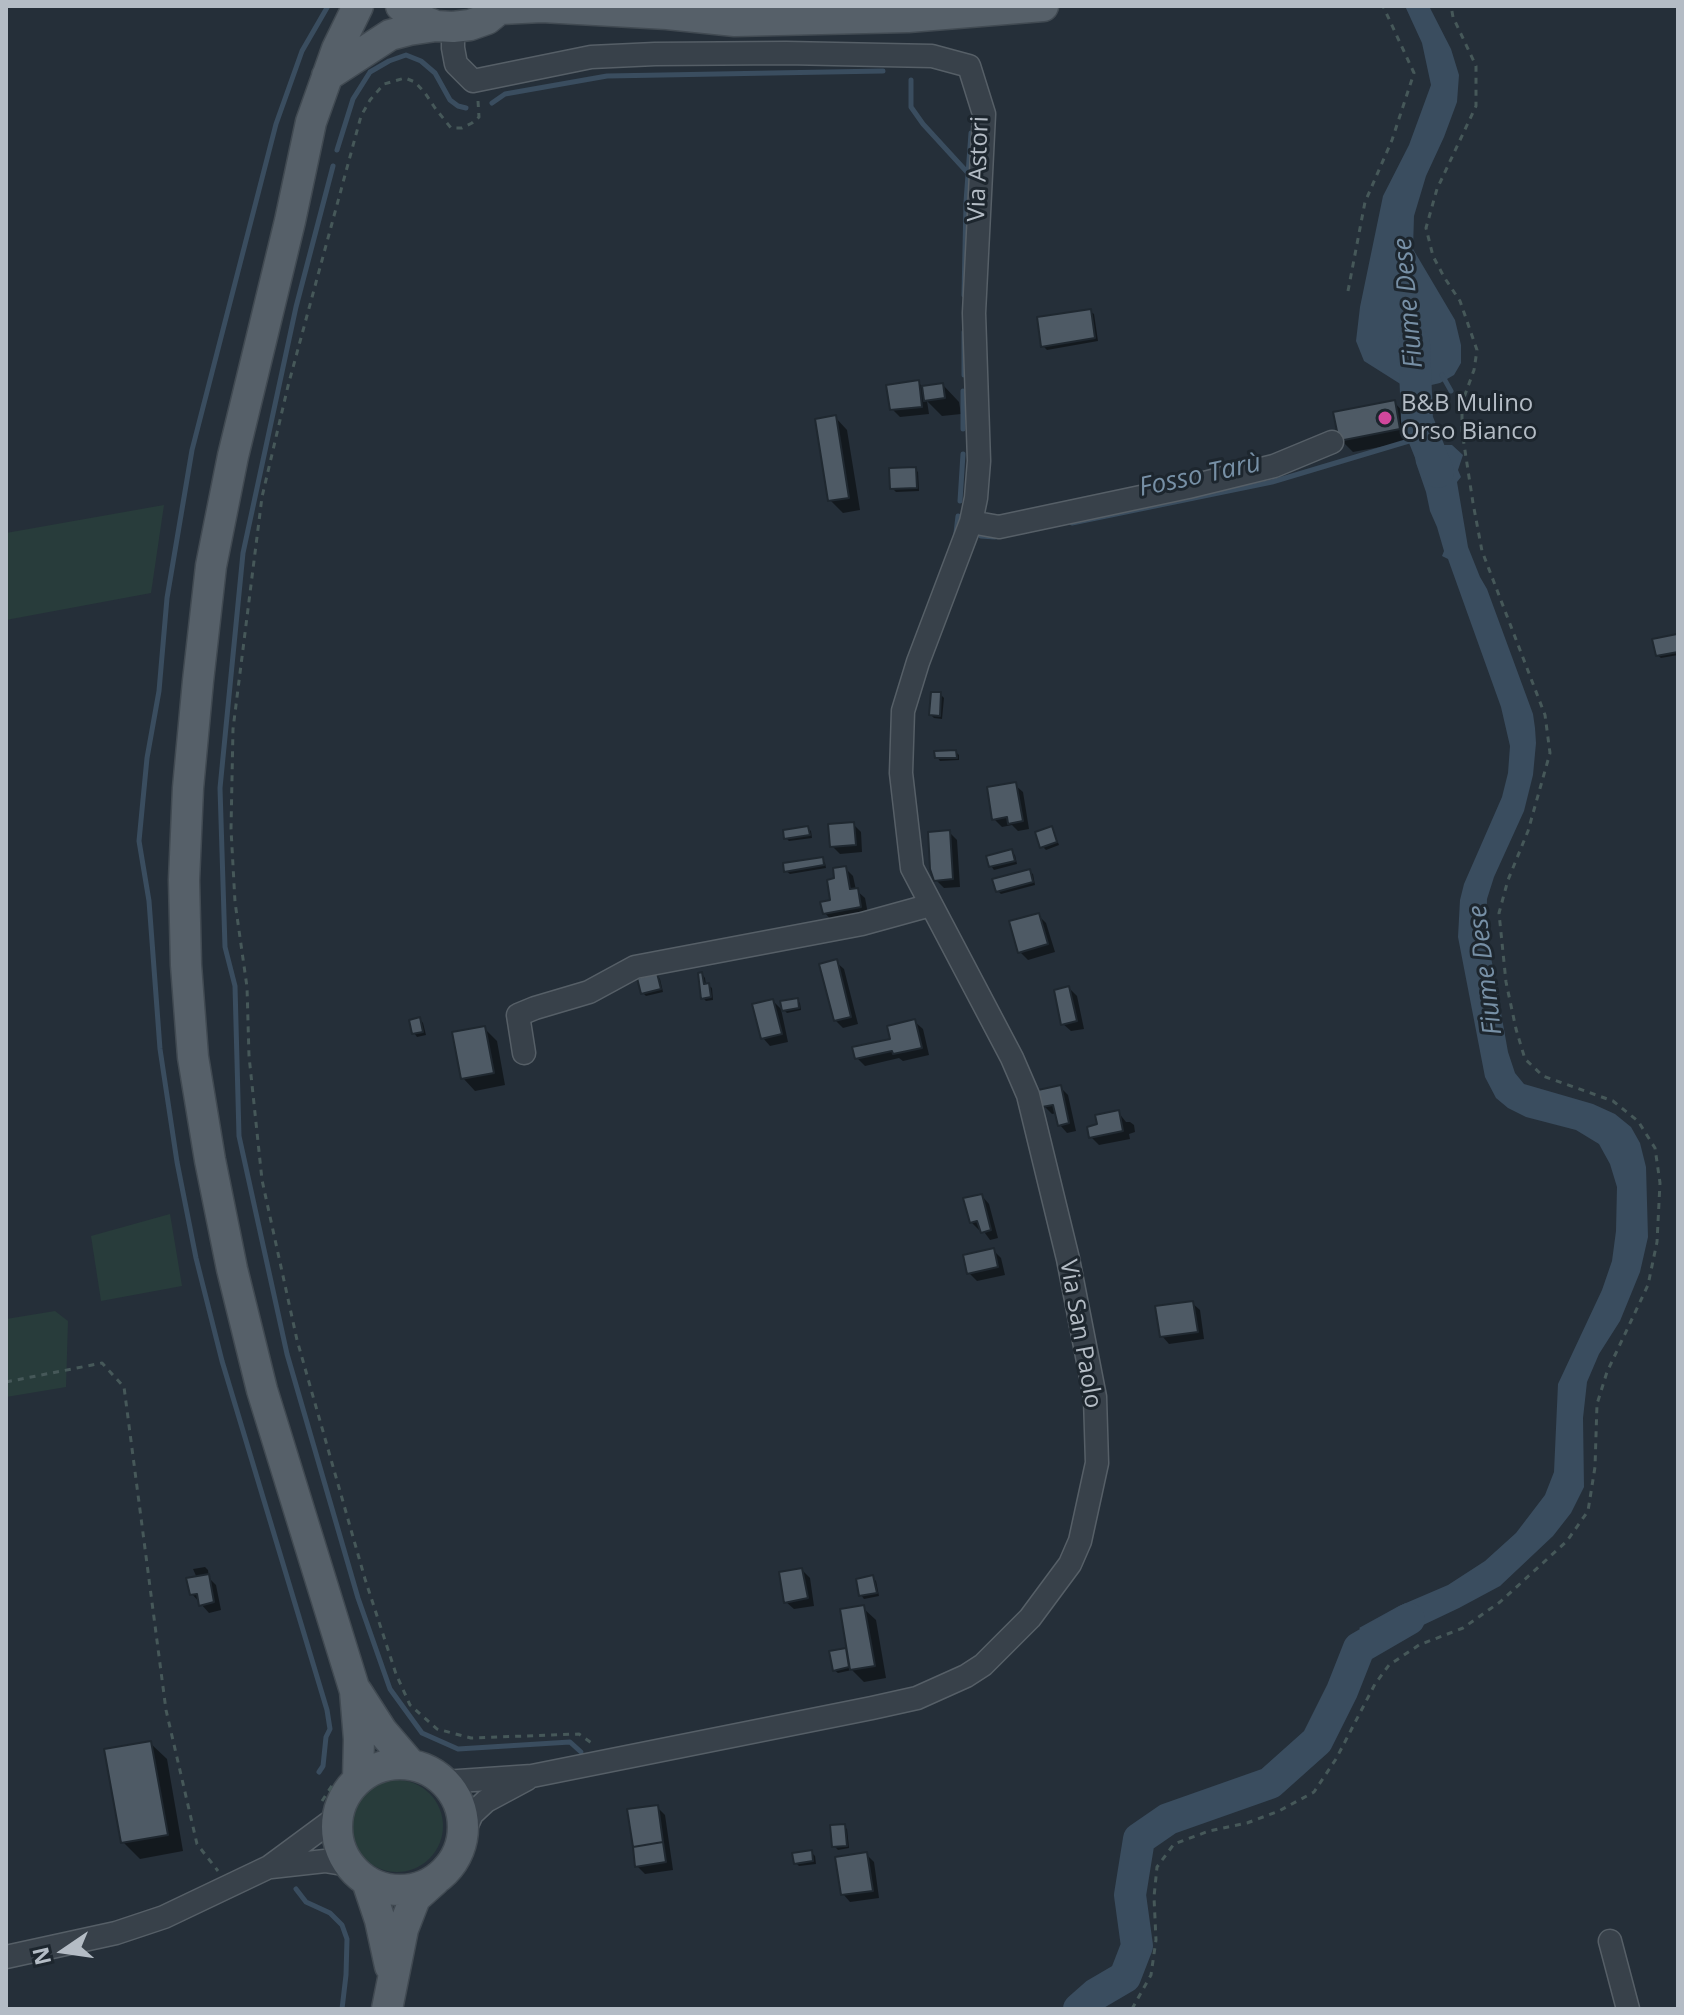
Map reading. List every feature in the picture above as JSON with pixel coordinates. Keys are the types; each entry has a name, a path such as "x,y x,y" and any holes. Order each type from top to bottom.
{"main road":[{"path":"358,6 337,49 311,122 233,456 211,566 188,788 184,894 193,1057 232,1269 262,1390 355,1691 359,1739 345,1797 327,1813 341,1850 358,1873 380,1920 393,1976"},
{"path":"401,6 414,17 445,27"},
{"path":"637,6 667,14"},
{"path":"327,76 390,35 409,30 470,25 502,7 667,14 735,21 908,17 1043,6"},
{"path":"355,1691 382,1731 411,1765"},
{"path":"348,1777 392,1765 411,1765 444,1782 462,1816 462,1836 450,1866 415,1898 403,1929 387,2009"},
{"path":"358,1873 385,1889 404,1890 422,1886 439,1877"}],"street":[{"path":"445,27 456,64 473,81"},
{"name":"Via Astori","path":"473,81 591,57 655,54 932,56 969,66 984,114 974,313 979,461 976,498 971,522 918,662 903,711 901,773"},
{"path":"971,522 999,527 1188,487 1274,466 1332,442"},
{"name":"Via San Paolo","path":"444,1782 532,1776 917,1698 983,1665 1030,1618 1070,1564 1080,1541 1097,1463 1095,1397 1068,1259 1028,1095 1012,1058 912,868 901,773"},
{"path":"524,1053 518,1015 589,992 635,967 862,924 931,905"},
{"name":"Via San Paolo","path":"462,1836 472,1814 486,1801 532,1776"},
{"path":"6,1957 116,1933 164,1917 269,1867 327,1813"},
{"path":"269,1867 325,1861 358,1873"},
{"path":"1610,1941 1628,2009"}],"path":[{"path":"1348,291 1365,202 1392,140 1414,73 1383,6"},
{"path":"1132,2009 1151,1975 1156,1940 1154,1897 1157,1867 1174,1844 1209,1831 1258,1819 1314,1792 1389,1665 1419,1645 1463,1628 1500,1602 1567,1541 1588,1511 1595,1467 1597,1404 1607,1372 1648,1285 1657,1242 1660,1183 1655,1148 1638,1121 1613,1101 1543,1076 1525,1059 1506,982 1499,913 1508,880 1528,831 1550,753 1545,715 1482,551 1473,503 1462,431 1462,403 1474,370 1477,350 1460,301 1433,256 1426,228 1437,189 1476,106 1476,66 1451,6"},
{"path":"473,81 479,117 462,128 451,128 415,82 405,78 384,84 361,116 288,386 262,497 233,729 231,829 235,902 247,987 249,1056 262,1180 297,1340 365,1579 396,1674 410,1705 437,1729 471,1738 579,1734 593,1744 594,1764"},
{"path":"6,1382 102,1363 124,1387 166,1710 197,1844 230,1885"},
{"path":"327,1813 348,1777"}],"green space":[{"path":"164,505 151,593 6,620 6,533"},
{"path":"170,1214 182,1286 101,1301 91,1236"},
{"path":"55,1311 68,1321 66,1387 6,1397 6,1319"},
{"path":"397,1780 414,1784 429,1794 439,1809 443,1826 439,1843 429,1858 414,1868 397,1872 380,1868 365,1858 355,1843 351,1826 355,1809 365,1794 380,1784"}],"water":[{"path":"1405,6 1429,6 1451,49 1459,75 1457,102 1426,176 1414,216 1413,249 1455,320 1461,345 1461,363 1454,375 1440,383 1423,387 1402,385 1364,361 1356,341 1383,196 1409,145 1431,85 1422,43"},
{"path":"1431,431 1442,445 1452,445 1463,455 1458,470 1461,477 1457,482 1468,547 1487,589 1533,714 1535,728 1533,775 1524,811 1487,899 1486,929 1508,1052 1515,1073 1524,1084 1593,1104 1615,1114 1631,1127 1640,1143 1646,1167 1648,1237 1640,1272 1620,1321 1599,1354 1587,1382 1583,1418 1584,1487 1571,1513 1553,1536 1500,1586 1379,1646 1359,1628 1399,1606 1448,1585 1485,1561 1516,1533 1545,1495 1554,1472 1558,1384 1602,1290 1612,1261 1616,1231 1617,1187 1610,1164 1599,1144 1576,1130 1526,1117 1508,1108 1496,1098 1485,1077 1458,937 1460,900 1502,797 1510,746 1501,707 1448,559 1442,556 1444,551 1416,463 1411,433"}],"building":[{"path":"1091,309 1095,338 1041,347 1037,317"},
{"path":"919,380 922,407 890,410 886,385"},
{"path":"943,383 945,398 924,401 922,386"},
{"path":"1395,400 1400,429 1339,441 1333,412"},
{"path":"836,415 849,498 828,501 815,419"},
{"path":"916,467 917,488 890,489 889,468"},
{"path":"1677,634 1678,652 1656,656 1652,639"},
{"path":"931,692 941,692 940,716 929,715"},
{"path":"956,750 957,758 935,758 934,751"},
{"path":"1016,782 1023,821 1008,824 1007,817 992,820 987,787"},
{"path":"854,822 856,845 830,847 828,824"},
{"path":"808,826 810,835 784,839 783,830"},
{"path":"1052,826 1057,842 1040,848 1035,832"},
{"path":"950,830 953,879 934,881 930,869 928,832"},
{"path":"1012,849 1015,861 989,867 986,856"},
{"path":"823,857 824,865 784,872 783,863"},
{"path":"846,866 850,889 858,888 861,907 823,914 820,902 830,900 827,880 834,878 833,868"},
{"path":"1030,869 1033,882 996,892 992,879"},
{"path":"1039,913 1048,944 1018,953 1009,921"},
{"path":"837,959 851,1017 834,1021 819,964"},
{"path":"702,972 704,984 709,983 711,997 701,999 698,973"},
{"path":"657,973 661,989 641,994 637,978"},
{"path":"1069,986 1077,1021 1061,1025 1054,990"},
{"path":"798,998 799,1008 782,1011 780,1001"},
{"path":"773,999 782,1034 761,1039 752,1004"},
{"path":"420,1017 423,1032 412,1034 409,1020"},
{"path":"915,1019 922,1048 855,1059 852,1047 890,1039 887,1026"},
{"path":"485,1026 494,1073 461,1079 452,1032"},
{"path":"1061,1085 1069,1123 1058,1126 1053,1105 1042,1107 1038,1090"},
{"path":"1119,1110 1123,1131 1089,1138 1087,1127 1097,1124 1095,1115"},
{"path":"982,1194 991,1230 981,1233 977,1221 970,1223 963,1198"},
{"path":"994,1248 998,1267 967,1274 963,1255"},
{"path":"1193,1301 1198,1332 1160,1337 1155,1306"},
{"path":"802,1568 808,1598 784,1603 779,1572"},
{"path":"209,1574 214,1602 199,1606 197,1594 190,1595 186,1578"},
{"path":"873,1575 877,1593 859,1596 856,1579"},
{"path":"864,1605 875,1666 850,1670 840,1609"},
{"path":"846,1648 849,1667 833,1671 829,1651"},
{"path":"151,1741 168,1835 121,1843 104,1749"},
{"path":"658,1805 663,1842 633,1847 627,1809"},
{"path":"845,1824 847,1846 832,1847 830,1825"},
{"path":"663,1842 666,1862 635,1867 633,1847"},
{"path":"812,1850 813,1861 794,1864 792,1853"},
{"path":"867,1852 873,1891 841,1895 835,1857"}],"waterway":[{"path":"319,1772 330,1729 327,1710 222,1361 196,1258 177,1162 160,1049 149,901 139,841 147,758 159,691 167,598 192,450 276,124 302,51 328,6"},
{"path":"337,150 353,99 370,72 406,55 421,61 435,73 450,100 466,108"},
{"path":"492,103 505,94 607,76 883,71"},
{"path":"911,80 911,107 967,172"},
{"name":"Fosso Tarù","path":"964,295 971,133"},
{"path":"333,166 296,307 243,553 220,788 225,947 235,986 239,1136 287,1354 358,1598 390,1689 422,1733 458,1749 570,1742 581,1752"},
{"name":"Fosso Tarù","path":"964,332 964,375"},
{"name":"Fiume Dese","path":"1414,343 1417,420 1438,472"},
{"path":"1442,375 1451,391"},
{"name":"Fosso Tarù","path":"963,391 963,429"},
{"name":"Fosso Tarù","path":"1072,523 1272,482 1419,438"},
{"name":"Fosso Tarù","path":"960,501 963,454"},
{"name":"Fosso Tarù","path":"958,516 956,533 959,533"},
{"name":"Fosso Tarù","path":"981,536 995,537"},
{"name":"Fiume Dese","path":"1079,2009 1096,1994 1125,1977 1137,1946 1130,1895 1139,1839 1168,1819 1270,1783 1317,1741 1359,1648 1409,1619"},
{"path":"296,1889 306,1902 330,1913 342,1925 347,1939 342,2009"}],"place":[{"name":"B&B Mulino Orso Bianco","path":"1385,418"}]}
